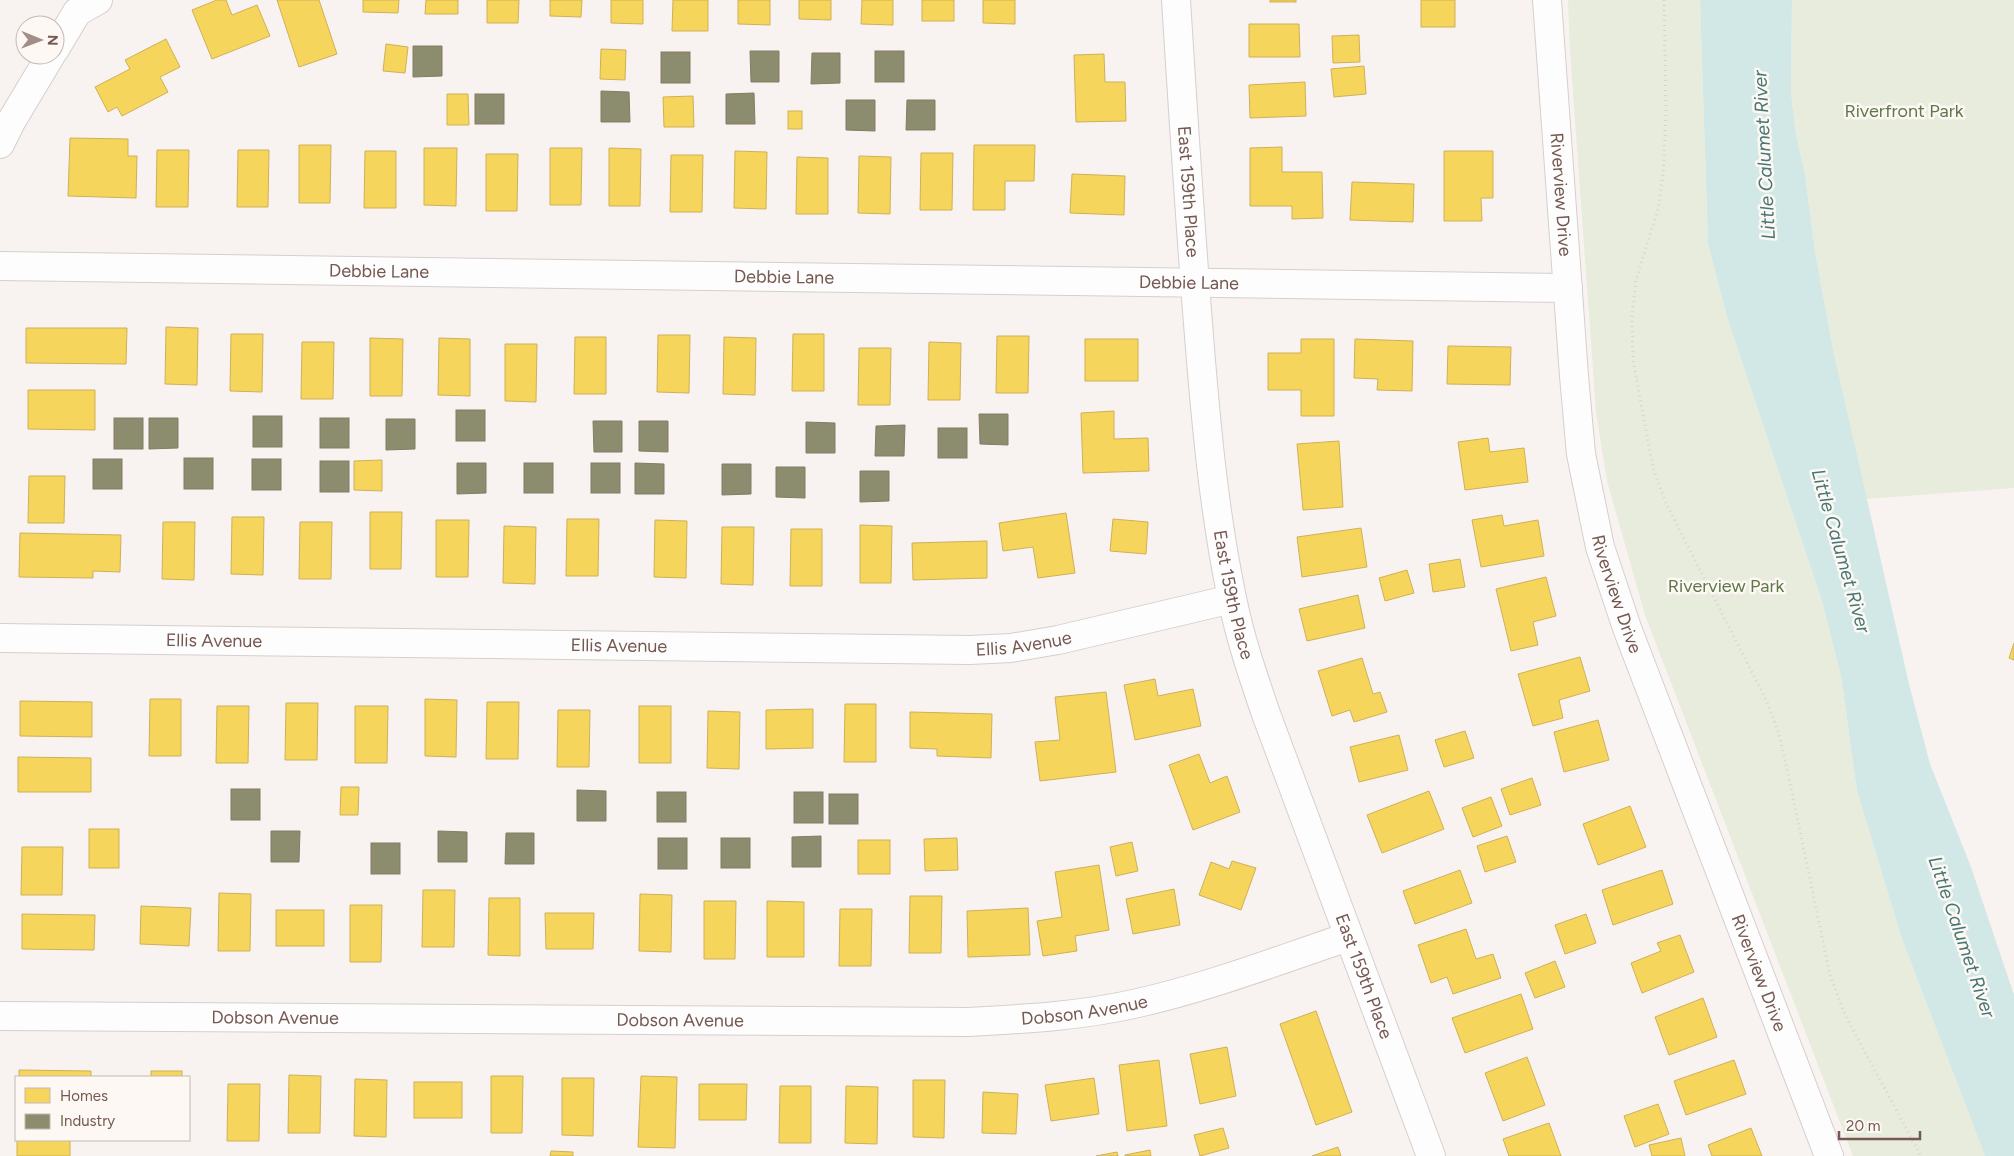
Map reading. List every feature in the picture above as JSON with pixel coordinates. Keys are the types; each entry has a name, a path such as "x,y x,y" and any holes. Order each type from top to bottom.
{"street":[{"name":"East 159th Place","path":"1176,0 1194,282 1208,437 1218,520 1232,599 1246,655 1266,714 1431,1156"},
{"name":"Riverview Drive","path":"1547,0 1581,454 1600,547 1631,637 1829,1156"},
{"path":"65,30 79,4"},
{"path":"0,144 12,120 46,65"},
{"name":"Debbie Lane","path":"0,266 1568,288"},
{"name":"Ellis Avenue","path":"0,638 970,650 1011,648 1058,640 1232,599"},
{"name":"Dobson Avenue","path":"0,1016 957,1022 1030,1019 1087,1013 1137,1004 1194,989 1348,936"}],"path":[{"path":"1664,0 1666,115 1663,175 1658,209 1636,280 1632,316 1633,360 1653,468 1666,503 1767,702 1778,734 1830,975 1846,1015 1922,1156"}],"green space":[{"name":"Riverview Park","path":"1568,0 1700,0 1708,244 1727,317 1822,601 1841,676 1857,791 1902,939 1985,1156 1853,1156 1645,615 1607,481 1596,412"},
{"name":"Riverfront Park","path":"1792,0 2014,0 2014,488 1866,499 1834,354 1815,252 1805,174 1796,135 1791,92"}],"water":[{"name":"Little Calumet River","path":"1700,0 1792,0 1791,92 1796,135 1805,174 1815,252 1834,354 1909,684 1930,764 1971,867 2014,995 2014,1156 1985,1156 1902,939 1857,791 1841,676 1822,601 1727,317 1708,244"}],"building: Homes":[{"path":"217,0 226,0 232,15 257,5 270,36 212,59 192,10"},
{"path":"277,0 319,0 337,54 299,67"},
{"path":"363,0 399,0 398,13 363,12"},
{"path":"426,0 458,0 458,14 425,14"},
{"path":"487,0 519,0 518,23 487,23"},
{"path":"550,0 582,0 581,17 550,16"},
{"path":"611,0 643,0 643,24 611,23"},
{"path":"673,0 708,0 708,31 672,31"},
{"path":"738,0 770,0 770,25 738,24"},
{"path":"799,0 831,0 831,20 799,19"},
{"path":"862,0 893,0 893,25 861,24"},
{"path":"922,0 954,0 954,21 922,21"},
{"path":"983,0 1015,0 1015,24 983,23"},
{"path":"1270,0 1296,0 1296,2 1270,2"},
{"path":"1421,0 1455,0 1455,27 1421,27"},
{"path":"1249,24 1299,24 1300,57 1249,57"},
{"path":"1359,35 1360,62 1333,63 1332,36"},
{"path":"166,39 180,67 160,77 168,92 122,116 117,107 108,112 95,87 130,69 125,60"},
{"path":"386,44 408,47 405,73 383,71"},
{"path":"601,49 626,50 625,80 600,79"},
{"path":"1104,54 1105,82 1125,82 1126,121 1076,122 1074,55"},
{"path":"1364,66 1366,94 1334,97 1331,69"},
{"path":"1305,82 1306,116 1250,118 1249,85"},
{"path":"447,94 468,94 469,125 447,125"},
{"path":"693,96 694,127 664,127 663,97"},
{"path":"788,111 802,111 802,129 788,129"},
{"path":"70,138 128,139 128,156 137,156 136,198 68,196"},
{"path":"299,145 331,145 330,203 299,203"},
{"path":"974,145 1035,145 1034,181 1005,181 1005,210 973,210"},
{"path":"1282,147 1282,172 1322,172 1323,218 1292,219 1292,206 1250,206 1250,148"},
{"path":"424,148 457,148 456,206 424,205"},
{"path":"550,148 582,148 581,205 550,205"},
{"path":"609,148 641,149 640,206 609,206"},
{"path":"157,150 189,150 188,207 156,207"},
{"path":"238,150 269,150 268,207 237,207"},
{"path":"365,151 396,151 396,208 364,208"},
{"path":"735,151 767,152 766,209 734,208"},
{"path":"1444,151 1493,151 1493,198 1481,198 1482,221 1444,221"},
{"path":"921,153 953,153 952,210 920,210"},
{"path":"486,154 518,154 517,211 486,211"},
{"path":"671,155 703,155 702,212 670,212"},
{"path":"859,156 891,157 890,214 858,213"},
{"path":"797,157 828,158 828,214 796,214"},
{"path":"1072,174 1125,176 1124,215 1070,213"},
{"path":"1352,182 1414,184 1413,222 1350,220"},
{"path":"166,327 198,328 197,385 165,384"},
{"path":"26,328 127,328 126,364 26,363"},
{"path":"231,334 263,334 262,392 230,391"},
{"path":"793,334 824,334 824,391 792,391"},
{"path":"658,335 690,335 689,393 657,392"},
{"path":"997,336 1029,336 1028,393 996,393"},
{"path":"575,337 606,337 606,394 574,394"},
{"path":"724,337 756,338 755,395 723,394"},
{"path":"370,338 403,339 402,396 370,396"},
{"path":"439,338 470,339 470,396 438,395"},
{"path":"1085,339 1138,339 1138,381 1085,381"},
{"path":"1301,339 1334,339 1334,416 1301,416 1301,390 1268,390 1268,353 1301,353"},
{"path":"1355,339 1413,341 1412,391 1377,390 1378,379 1354,378"},
{"path":"302,342 334,342 333,399 301,399"},
{"path":"929,342 961,343 960,400 928,400"},
{"path":"505,344 537,344 536,402 505,401"},
{"path":"1448,346 1511,347 1510,385 1447,384"},
{"path":"859,348 891,348 890,405 858,405"},
{"path":"28,390 95,390 95,430 28,429"},
{"path":"1114,411 1114,439 1148,438 1149,471 1083,473 1081,413"},
{"path":"1488,438 1490,452 1524,448 1528,482 1465,490 1458,442"},
{"path":"1339,441 1343,507 1303,510 1297,444"},
{"path":"382,460 382,491 354,490 354,461"},
{"path":"29,476 65,476 64,523 28,523"},
{"path":"370,512 402,512 401,569 370,569"},
{"path":"1066,513 1075,573 1038,578 1033,547 1003,551 999,523"},
{"path":"1502,515 1504,526 1538,520 1544,556 1481,567 1472,520"},
{"path":"232,517 264,517 263,575 231,574"},
{"path":"567,519 599,519 598,576 566,576"},
{"path":"1113,519 1148,522 1146,554 1110,551"},
{"path":"436,520 469,520 468,577 436,577"},
{"path":"655,520 687,521 686,578 654,577"},
{"path":"163,522 195,522 194,580 162,579"},
{"path":"300,522 332,522 331,579 299,579"},
{"path":"860,525 892,526 891,583 860,583"},
{"path":"504,526 536,527 535,584 503,583"},
{"path":"722,527 754,527 753,585 721,584"},
{"path":"1361,528 1367,567 1302,577 1297,537"},
{"path":"791,529 822,529 822,586 790,586"},
{"path":"20,533 121,535 120,572 93,571 93,578 19,577"},
{"path":"987,541 987,578 913,580 912,543"},
{"path":"1460,559 1465,587 1433,592 1429,564"},
{"path":"1407,570 1414,593 1385,601 1379,578"},
{"path":"1546,577 1556,616 1533,622 1538,645 1511,651 1496,589"},
{"path":"1358,595 1365,628 1307,641 1299,609"},
{"path":"2014,643 2014,660 2009,658"},
{"path":"1580,657 1590,691 1559,700 1563,718 1533,726 1518,674"},
{"path":"1362,658 1373,694 1380,692 1387,712 1354,722 1350,710 1332,716 1318,671"},
{"path":"1155,679 1158,696 1193,689 1201,726 1135,740 1124,685"},
{"path":"1106,692 1116,772 1040,781 1035,742 1060,740 1055,697"},
{"path":"150,699 181,699 181,756 149,756"},
{"path":"425,699 457,700 456,757 425,756"},
{"path":"20,701 92,702 92,737 20,736"},
{"path":"487,702 519,702 518,759 486,759"},
{"path":"286,703 318,703 317,760 285,760"},
{"path":"845,704 876,704 876,762 844,762"},
{"path":"217,706 249,706 248,763 216,763"},
{"path":"355,706 388,706 387,763 355,763"},
{"path":"639,706 671,706 671,763 639,763"},
{"path":"813,709 813,748 766,749 766,710"},
{"path":"558,710 590,710 589,767 557,767"},
{"path":"708,711 740,712 739,769 707,768"},
{"path":"910,712 992,714 991,758 937,756 937,749 910,748"},
{"path":"1598,720 1609,760 1564,772 1554,732"},
{"path":"1465,731 1474,758 1444,767 1435,740"},
{"path":"1399,735 1408,770 1359,782 1350,747"},
{"path":"1199,754 1210,783 1227,776 1240,812 1193,830 1169,765"},
{"path":"18,757 91,758 91,792 18,792"},
{"path":"1532,778 1541,805 1510,815 1501,789"},
{"path":"341,787 359,787 358,815 340,815"},
{"path":"1429,791 1444,829 1382,853 1367,815"},
{"path":"1491,797 1502,826 1473,837 1462,808"},
{"path":"1630,806 1646,847 1598,865 1583,824"},
{"path":"89,829 119,829 119,868 89,868"},
{"path":"1507,836 1516,862 1485,872 1477,846"},
{"path":"957,838 958,870 925,871 924,839"},
{"path":"858,840 890,840 890,874 858,874"},
{"path":"1132,842 1138,871 1116,876 1110,847"},
{"path":"22,847 63,847 62,895 21,895"},
{"path":"1232,861 1256,868 1241,910 1199,895 1211,862 1229,869"},
{"path":"1099,865 1109,930 1075,936 1077,951 1043,956 1037,921 1062,917 1055,872"},
{"path":"1460,870 1472,903 1415,924 1403,891"},
{"path":"1662,870 1673,904 1613,925 1602,890"},
{"path":"1174,889 1180,925 1133,934 1126,899"},
{"path":"423,890 455,890 454,947 422,947"},
{"path":"219,893 251,894 250,951 218,951"},
{"path":"640,894 672,895 671,952 639,951"},
{"path":"910,896 942,896 941,953 909,953"},
{"path":"489,898 520,898 520,956 488,955"},
{"path":"704,901 736,901 735,959 704,959"},
{"path":"767,901 804,902 804,957 767,957"},
{"path":"350,905 382,905 381,962 350,962"},
{"path":"141,906 191,908 189,946 140,944"},
{"path":"1028,908 1030,955 968,957 967,911"},
{"path":"840,909 872,909 871,966 839,966"},
{"path":"276,910 324,910 324,946 276,946"},
{"path":"545,913 594,913 593,949 546,949"},
{"path":"22,914 95,915 94,950 22,949"},
{"path":"1586,914 1596,943 1565,954 1555,925"},
{"path":"1466,929 1476,959 1493,954 1501,978 1453,994 1447,977 1431,983 1418,945"},
{"path":"1680,935 1694,972 1642,993 1631,963 1661,951 1657,943"},
{"path":"1555,961 1565,987 1535,998 1525,973"},
{"path":"1521,994 1533,1029 1465,1053 1452,1018"},
{"path":"1703,998 1717,1037 1669,1055 1655,1017"},
{"path":"1316,1011 1352,1112 1316,1125 1280,1024"},
{"path":"1227,1047 1236,1096 1200,1104 1190,1054"},
{"path":"1527,1057 1545,1105 1503,1121 1485,1073"},
{"path":"1159,1060 1167,1126 1127,1131 1119,1065"},
{"path":"1734,1060 1746,1094 1686,1115 1674,1081"},
{"path":"19,1070 91,1071 91,1076 19,1076"},
{"path":"151,1071 182,1071 182,1076 151,1076"},
{"path":"289,1075 321,1076 320,1133 288,1133"},
{"path":"491,1076 523,1076 522,1133 491,1133"},
{"path":"641,1076 677,1077 675,1148 638,1147"},
{"path":"562,1078 594,1078 593,1136 562,1135"},
{"path":"1094,1078 1099,1114 1051,1121 1045,1085"},
{"path":"355,1079 387,1080 386,1137 354,1136"},
{"path":"913,1080 945,1080 944,1138 913,1137"},
{"path":"414,1082 462,1082 462,1118 414,1118"},
{"path":"228,1084 260,1084 259,1141 227,1141"},
{"path":"699,1084 747,1084 746,1120 699,1120"},
{"path":"780,1086 811,1086 811,1143 779,1143"},
{"path":"846,1086 878,1087 877,1144 845,1143"},
{"path":"983,1092 1018,1094 1016,1134 982,1133"},
{"path":"1658,1104 1669,1134 1635,1147 1624,1116"},
{"path":"1549,1123 1561,1156 1509,1156 1503,1139"},
{"path":"1223,1128 1229,1148 1200,1156 1194,1135"},
{"path":"1751,1128 1762,1156 1712,1156 1708,1145"},
{"path":"1681,1138 1685,1156 1652,1156 1649,1145"},
{"path":"17,1141 70,1141 70,1156 17,1156"},
{"path":"1338,1147 1341,1156 1312,1156"},
{"path":"1150,1150 1151,1156 1125,1156 1125,1155"},
{"path":"551,1151 573,1152 573,1156 550,1156"},
{"path":"1117,1152 1118,1156 1096,1156"}],"building: Industry":[{"path":"413,46 442,46 442,76 413,77"},
{"path":"750,51 779,51 779,82 751,82"},
{"path":"875,51 904,51 904,82 875,82"},
{"path":"661,52 690,52 690,83 661,83"},
{"path":"812,53 840,53 840,83 811,84"},
{"path":"601,91 629,92 630,122 601,122"},
{"path":"754,93 755,124 726,124 726,94"},
{"path":"475,94 504,94 504,124 475,124"},
{"path":"846,100 875,100 875,131 846,130"},
{"path":"907,100 935,100 935,130 906,130"},
{"path":"456,410 485,410 485,441 456,441"},
{"path":"979,414 1008,414 1008,445 980,444"},
{"path":"253,416 282,416 282,447 253,447"},
{"path":"114,418 143,418 143,449 114,449"},
{"path":"149,418 178,418 178,448 149,449"},
{"path":"320,418 349,418 349,448 320,448"},
{"path":"386,419 415,419 415,449 386,450"},
{"path":"593,421 622,421 622,452 594,452"},
{"path":"639,421 668,421 668,452 639,451"},
{"path":"806,422 835,423 835,453 806,453"},
{"path":"905,425 904,456 875,456 876,426"},
{"path":"938,428 967,428 967,458 938,458"},
{"path":"184,458 213,458 213,489 184,489"},
{"path":"93,459 122,459 122,489 93,489"},
{"path":"252,459 281,459 281,490 252,490"},
{"path":"320,461 349,461 349,492 320,492"},
{"path":"457,463 486,463 486,493 457,494"},
{"path":"524,463 553,463 553,493 524,493"},
{"path":"591,463 620,463 620,493 591,493"},
{"path":"635,463 664,464 664,494 635,494"},
{"path":"722,464 751,464 751,494 722,495"},
{"path":"776,467 805,467 805,498 776,497"},
{"path":"860,471 889,471 889,501 860,502"},
{"path":"231,789 260,789 260,820 231,820"},
{"path":"577,790 606,791 606,821 577,821"},
{"path":"657,792 686,792 686,822 657,822"},
{"path":"794,792 823,792 823,823 794,823"},
{"path":"829,794 858,794 858,824 829,824"},
{"path":"271,831 300,831 299,862 271,862"},
{"path":"438,831 467,832 467,862 438,862"},
{"path":"506,833 534,833 534,864 505,864"},
{"path":"821,836 821,867 792,867 792,837"},
{"path":"658,838 687,838 687,869 658,869"},
{"path":"721,838 750,838 750,868 721,868"},
{"path":"371,843 400,843 400,874 371,874"}]}
